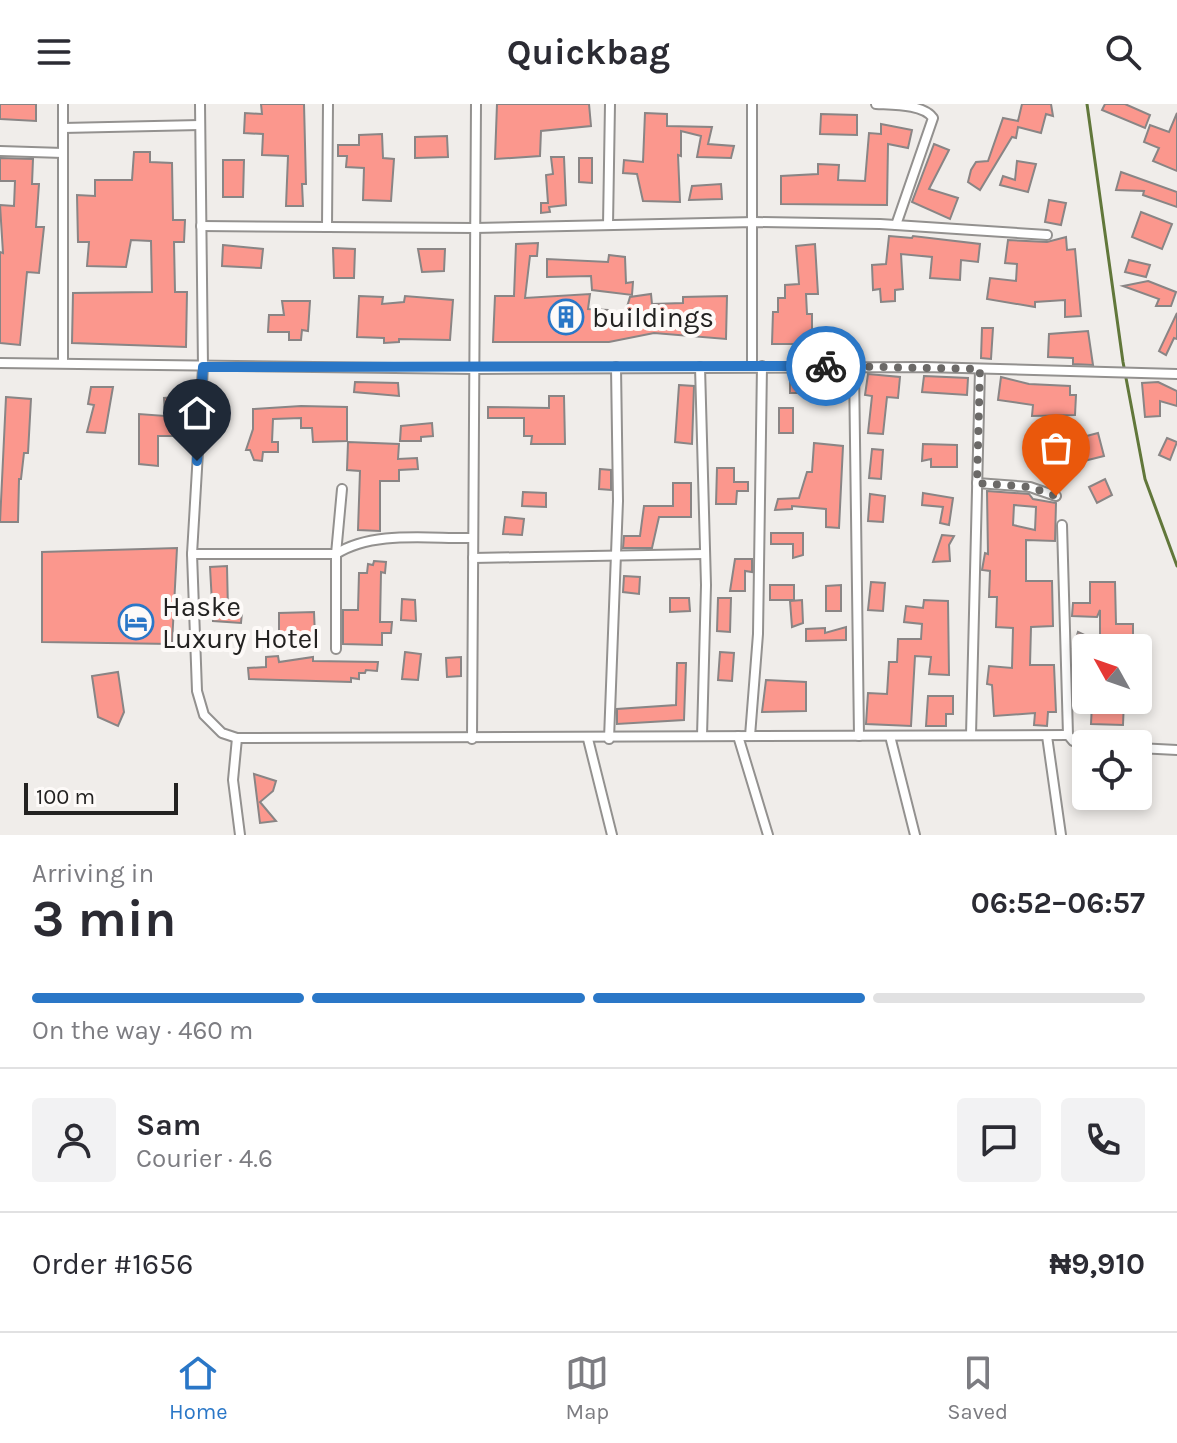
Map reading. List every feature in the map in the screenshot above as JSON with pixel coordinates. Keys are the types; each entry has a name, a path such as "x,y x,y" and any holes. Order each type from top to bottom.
{"street":[{"path":"63,104 63,362"},
{"path":"200,104 203,367 192,554 199,704 214,727 237,738 1068,735"},
{"path":"327,227 328,104"},
{"path":"472,739 476,104"},
{"path":"608,225 610,104"},
{"path":"750,736 758,634 752,104"},
{"path":"876,104 915,107 926,110 933,118 896,225"},
{"path":"63,128 200,125"},
{"path":"0,151 63,153"},
{"path":"201,226 475,228 755,222 896,225 1047,235"},
{"path":"0,363 475,369 757,366 1177,374"},
{"path":"609,739 617,555 616,367"},
{"path":"700,367 704,554 702,736"},
{"path":"854,367 859,736"},
{"path":"971,735 980,369"},
{"path":"977,483 1030,487 1056,496"},
{"path":"336,649 336,554 342,489"},
{"path":"1062,525 1068,735 1072,740"},
{"path":"192,554 336,554 351,544 369,540 473,538"},
{"path":"473,558 704,554"},
{"path":"738,736 768,835"},
{"path":"890,736 915,835"},
{"path":"1047,736 1061,835"},
{"path":"237,738 233,780 240,835"},
{"path":"588,739 612,835"},
{"path":"1152,749 1177,750"}],"building":[{"path":"0,104 36,104 36,121 0,119"},
{"path":"261,104 304,104 306,184 302,184 303,206 286,206 288,156 262,155 263,134 244,133 245,113 262,114"},
{"path":"497,104 589,104 591,126 541,131 540,156 495,159"},
{"path":"1022,104 1051,104 1053,116 1046,114 1041,133 1018,127 1016,138 1012,137 980,190 968,182 971,170 976,162 988,161 1003,118 1018,121"},
{"path":"1105,104 1125,104 1150,115 1145,128 1102,110"},
{"path":"645,113 667,114 667,126 712,127 708,144 734,146 731,158 697,157 701,136 681,131 681,156 678,155 680,202 643,201 637,174 623,173 624,160 643,162"},
{"path":"1177,113 1177,171 1153,161 1159,148 1144,142 1150,125 1169,132"},
{"path":"821,114 857,115 857,135 820,134"},
{"path":"881,124 912,130 908,148 888,144 887,205 781,204 781,176 818,174 818,164 839,165 838,180 865,181 869,133 881,134"},
{"path":"382,134 383,158 394,159 391,201 363,200 364,168 346,167 347,156 338,156 338,145 359,145 359,135"},
{"path":"447,136 448,157 415,158 415,137"},
{"path":"934,144 949,150 929,189 958,198 950,219 912,202"},
{"path":"134,152 150,152 150,162 172,163 173,220 185,220 184,242 174,242 175,292 187,292 186,347 72,343 73,293 152,292 151,241 131,240 126,267 87,266 89,242 78,242 77,195 95,196 95,180 132,180"},
{"path":"551,157 564,157 566,205 549,207 550,212 541,213 541,203 548,203 546,175 553,174"},
{"path":"0,158 33,159 32,184 39,184 36,227 44,227 39,273 27,272 20,345 0,343 0,252 3,253 0,205 14,206 15,181 0,181"},
{"path":"579,158 592,158 592,183 579,182"},
{"path":"223,160 244,160 243,197 223,197"},
{"path":"1017,161 1036,164 1028,192 1000,185 1003,176 1015,180"},
{"path":"1121,172 1177,192 1177,207 1143,195 1144,191 1116,190"},
{"path":"721,184 722,199 689,200 692,186"},
{"path":"1049,200 1066,203 1061,225 1045,222"},
{"path":"1141,212 1172,224 1162,249 1132,237"},
{"path":"889,236 980,244 978,262 961,260 960,280 930,278 932,257 901,254 903,289 895,290 895,301 881,302 880,289 873,290 872,265 886,264"},
{"path":"1066,237 1067,250 1075,249 1081,316 1065,317 1065,300 1035,302 1035,307 987,299 990,278 1016,281 1017,264 1005,263 1008,240 1047,242"},
{"path":"538,243 537,256 530,256 525,298 590,294 588,309 608,310 608,316 624,317 630,297 651,294 652,304 683,303 683,297 727,296 726,339 654,333 609,342 493,342 495,296 514,296 516,244"},
{"path":"815,244 818,294 806,294 807,314 812,314 812,344 772,344 773,312 778,312 778,298 785,298 785,285 799,284 796,246"},
{"path":"223,245 263,249 261,268 222,266"},
{"path":"333,248 355,249 354,278 334,278"},
{"path":"418,249 445,249 444,271 422,272"},
{"name":"buildings","path":"609,255 625,257 626,283 633,282 632,295 592,290 591,276 547,277 547,259 608,262"},
{"path":"1129,260 1150,265 1146,277 1125,272"},
{"path":"1148,281 1176,292 1171,306 1156,306 1159,299 1123,286"},
{"path":"359,296 383,297 382,304 404,302 405,296 453,300 450,340 399,339 399,342 384,343 384,338 357,337"},
{"path":"282,301 310,301 308,331 302,330 301,340 289,340 289,332 268,332 269,315 284,315"},
{"path":"1177,313 1177,339 1174,338 1166,355 1159,351"},
{"path":"982,328 993,328 991,359 981,358"},
{"path":"1088,331 1093,365 1073,364 1073,358 1048,357 1049,334"},
{"path":"868,374 900,377 898,398 887,397 883,434 868,433 872,396 865,395"},
{"path":"842,376 843,393 790,393 790,378"},
{"path":"924,376 968,378 967,395 922,392"},
{"path":"1001,377 1029,384 1070,386 1070,395 1076,395 1075,415 1032,416 1033,405 998,400"},
{"path":"355,382 398,383 399,396 354,392"},
{"path":"1158,382 1177,391 1177,406 1160,401 1160,416 1145,417 1142,383"},
{"path":"679,385 694,386 692,444 675,442"},
{"path":"91,387 113,387 105,433 87,432 94,405 88,404"},
{"path":"549,396 564,396 565,444 531,444 532,436 524,436 524,418 488,418 488,407 549,408"},
{"path":"6,397 31,399 28,453 24,453 19,479 18,522 0,522"},
{"path":"176,397 180,436 158,436 158,466 139,464 139,414 165,416 164,398"},
{"path":"347,407 347,441 313,442 312,428 301,428 301,418 273,419 272,442 278,442 278,452 263,452 262,461 254,460 250,450 246,450 253,429 253,409"},
{"path":"779,408 793,408 793,433 779,433"},
{"path":"432,423 433,436 421,437 421,441 400,441 401,426"},
{"path":"1098,433 1104,456 1080,462 1075,439"},
{"path":"1167,438 1177,442 1170,460 1159,455"},
{"path":"1053,439 1055,461 1041,463 1039,441"},
{"path":"348,442 399,444 398,459 417,458 418,469 399,470 399,481 380,481 380,531 358,530 360,471 347,470"},
{"path":"814,443 843,446 839,528 826,527 826,509 792,506 792,509 775,510 778,499 799,498 807,472 812,472"},
{"path":"923,444 957,445 957,467 931,467 931,459 922,461"},
{"path":"872,449 883,450 881,479 869,478"},
{"path":"717,468 734,468 734,482 748,482 748,491 737,491 736,504 716,504"},
{"path":"600,469 611,470 611,490 599,489"},
{"path":"1105,479 1112,495 1097,503 1089,487"},
{"path":"673,483 691,483 691,517 659,517 652,548 623,548 624,536 640,536 644,506 673,506"},
{"path":"987,491 1029,494 1033,499 1056,503 1055,541 1026,540 1026,581 1052,581 1053,626 1031,627 1030,665 1054,665 1056,712 1048,712 1047,726 1034,725 1035,713 994,716 992,685 987,684 989,666 1012,668 1013,628 996,627 997,597 989,597 990,571 982,570 985,553 988,554","holes":["1014,505 1036,507 1035,530 1013,525"]},
{"path":"523,492 546,493 546,507 522,506"},
{"path":"923,493 953,498 949,525 940,523 943,507 922,505"},
{"path":"870,494 885,496 883,522 868,521"},
{"path":"505,517 524,519 522,535 503,534"},
{"path":"771,533 803,533 803,555 793,558 793,544 771,544"},
{"path":"942,535 954,536 949,545 950,561 933,562"},
{"path":"177,548 172,644 42,642 42,552"},
{"path":"735,559 752,559 752,572 745,571 745,591 730,591"},
{"path":"374,561 386,562 385,573 381,572 380,622 392,622 391,633 382,633 382,645 343,644 343,610 358,610 359,573 367,573 368,564 373,565"},
{"path":"227,566 228,611 242,612 241,623 213,621 210,567"},
{"path":"624,576 640,577 639,594 623,592"},
{"path":"871,582 885,583 883,611 868,610"},
{"path":"1090,582 1115,582 1116,624 1133,624 1133,634 1100,634 1100,610 1097,617 1072,616 1073,603 1090,603"},
{"path":"770,585 794,585 794,600 770,600"},
{"path":"841,585 841,611 826,611 826,586"},
{"path":"670,598 689,598 690,611 670,612"},
{"path":"718,598 731,598 730,632 717,631"},
{"path":"402,599 415,600 416,621 401,620"},
{"path":"802,600 803,623 792,627 790,601"},
{"path":"924,600 948,601 949,675 929,674 931,657 915,656 911,726 866,724 868,693 887,694 889,662 897,662 898,639 921,639 922,624 904,622 906,606 923,608"},
{"path":"314,612 315,636 293,638 293,632 279,632 279,613"},
{"path":"846,627 846,640 806,641 806,629 825,628 825,633"},
{"path":"405,652 421,654 418,680 402,679"},
{"path":"720,652 734,653 732,681 718,680"},
{"path":"278,656 279,662 313,657 313,661 378,662 377,671 366,670 359,673 359,679 351,678 351,682 249,679 248,668 266,667 266,657"},
{"path":"461,657 461,676 447,677 446,658"},
{"path":"677,663 686,663 684,720 617,724 617,709 676,705"},
{"path":"118,672 124,712 118,726 98,717 92,676"},
{"path":"766,680 806,682 806,711 762,712"},
{"path":"928,696 953,696 953,714 946,714 946,726 926,726"},
{"path":"1091,714 1123,714 1123,725 1091,724"},
{"path":"254,774 276,781 273,791 260,802 276,821 260,823"}],"waterway":[{"path":"1087,104 1123,362 1145,479 1177,566"}],"way so far":[{"path":"826,366 980,369 977,483 1030,487 1045,495 1056,496"}],"place":[{"name":"buildings","path":"566,317"},
{"name":"Haske Luxury Hotel","path":"136,622"}],"route":[{"path":"197,461 203,367 475,369 826,366"}]}
